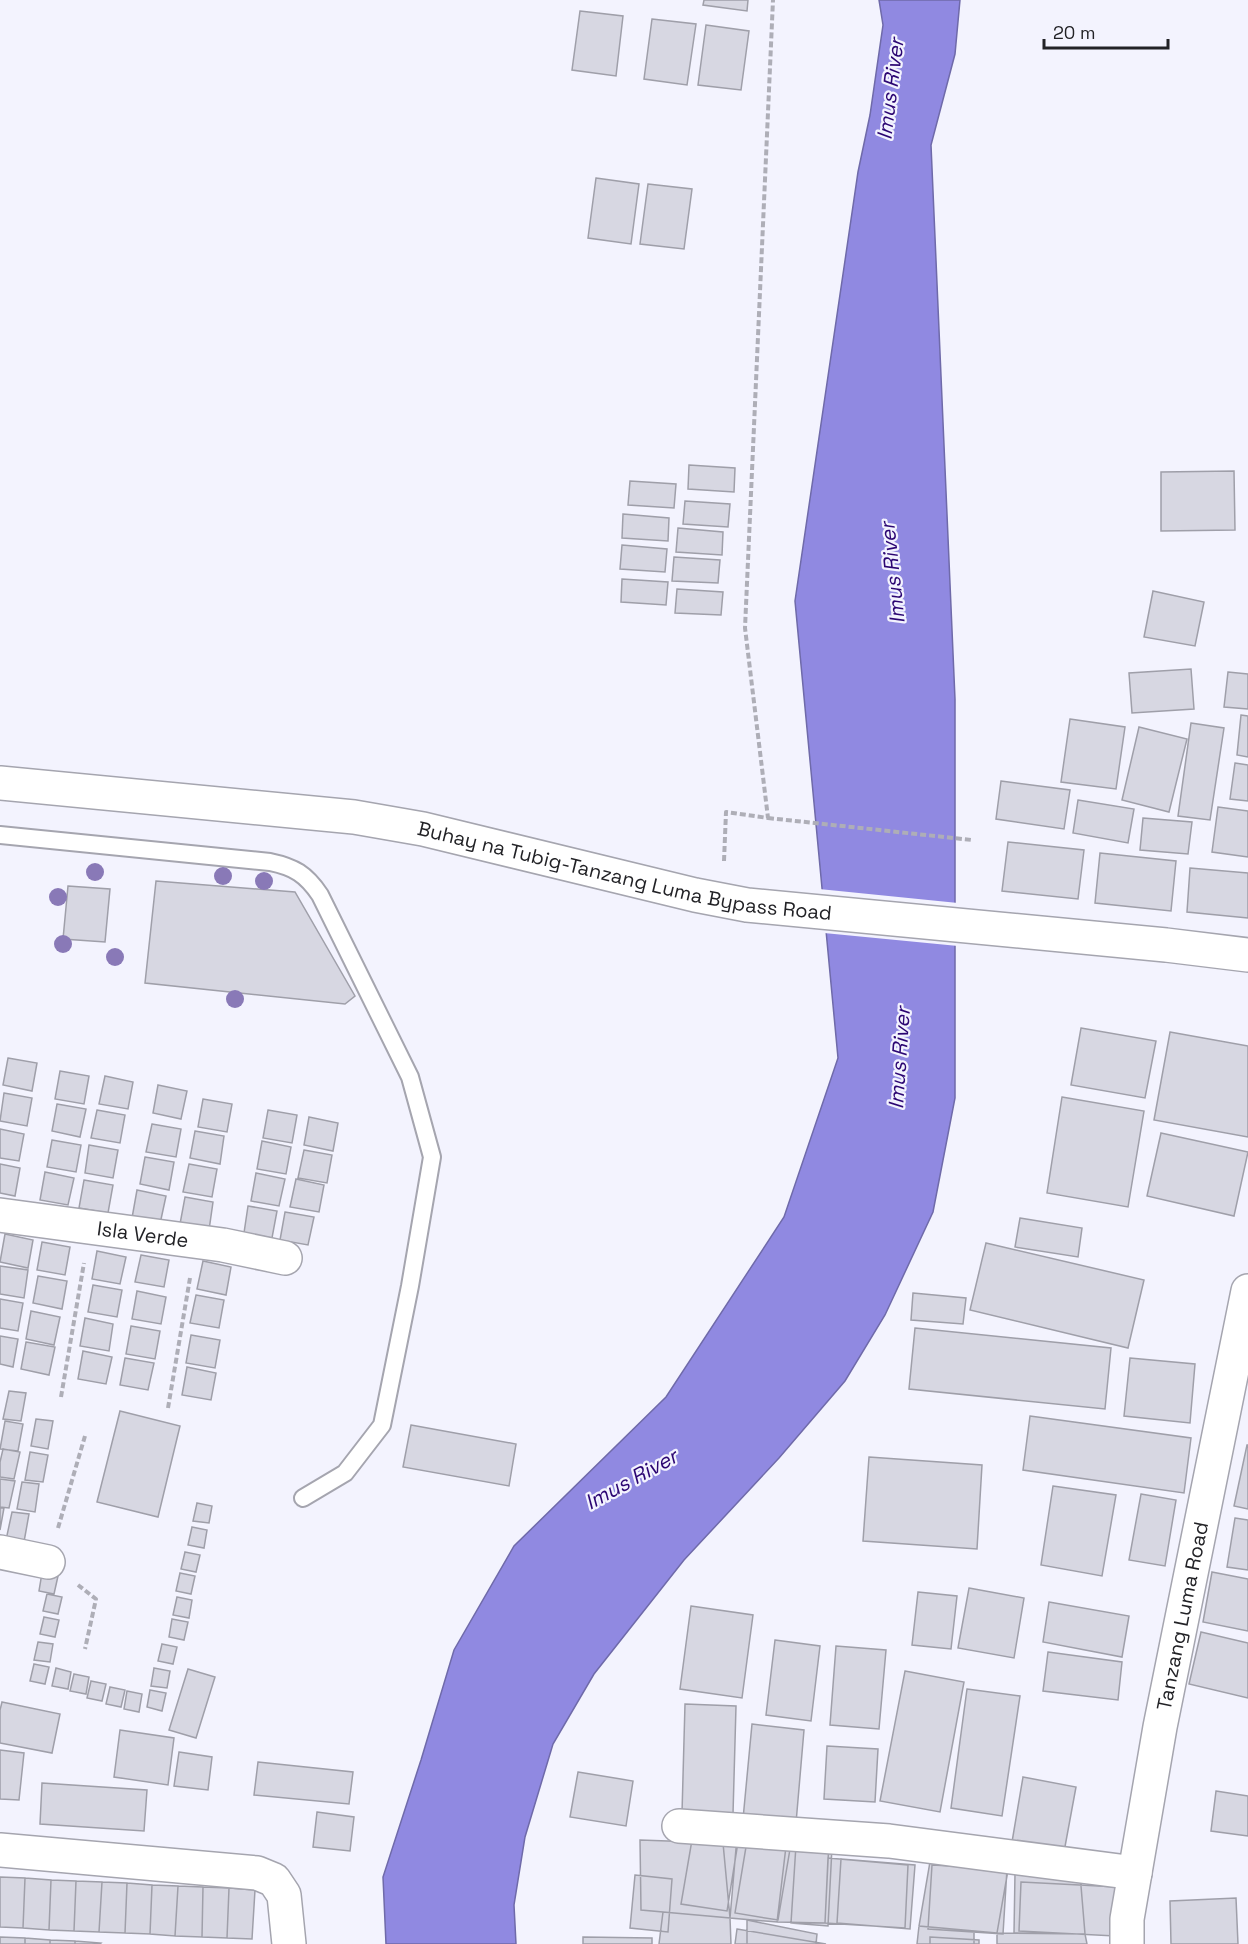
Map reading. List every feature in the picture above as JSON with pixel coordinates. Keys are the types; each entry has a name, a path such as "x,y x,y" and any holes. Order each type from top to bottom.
{"street":[{"name":"Buhay na Tubig-Tanzang Luma Bypass Road","path":"0,783 354,816 423,829 722,900 1248,955"},
{"name":"Isla Verde","path":"0,1215 223,1245 285,1258"},
{"name":"Tanzang Luma Road","path":"1127,1944 1127,1919 1160,1727 1248,1291"},
{"path":"0,1552 48,1562"},
{"path":"679,1826 889,1841 1135,1873"},
{"path":"0,1850 257,1873 274,1880 284,1895 289,1944"}],"lane":[{"path":"0,835 270,862 300,873 312,883 320,895 410,1077 432,1157 410,1286 382,1425 345,1473 303,1498"}],"path":[{"path":"768,818 745,628 773,0"},
{"path":"722,900 726,812 972,840"},
{"path":"61,1397 90,1227"},
{"path":"168,1408 196,1242"},
{"path":"85,1436 48,1562 96,1599 85,1649"}],"water":[{"name":"Imus River","path":"879,0 960,0 955,54 931,145 955,699 955,1098 933,1212 885,1315 845,1381 779,1458 684,1560 594,1674 553,1744 525,1837 514,1905 516,1944 386,1944 383,1877 454,1650 514,1546 666,1397 784,1217 838,1058 795,601 858,172 870,115 883,25"}],"pier":[{"path":"819,889 958,903 958,946 824,933"}],"building":[{"path":"704,0 748,0 747,11 703,5"},
{"path":"580,11 623,16 616,76 572,70"},
{"path":"652,19 696,24 687,85 644,79"},
{"path":"706,25 749,31 741,90 698,85"},
{"path":"596,178 639,184 631,244 588,238"},
{"path":"648,184 692,189 684,249 640,244"},
{"path":"689,465 735,468 734,492 688,489"},
{"path":"1234,471 1235,530 1161,531 1161,472"},
{"path":"630,481 676,484 674,508 628,505"},
{"path":"685,501 730,504 728,527 683,524"},
{"path":"623,514 669,518 668,541 622,538"},
{"path":"678,528 723,532 722,555 676,552"},
{"path":"622,545 667,549 665,572 620,569"},
{"path":"674,557 720,560 718,583 672,581"},
{"path":"622,579 668,582 666,605 621,602"},
{"path":"677,589 723,592 721,615 675,613"},
{"path":"1153,591 1204,602 1195,646 1144,637"},
{"path":"1191,669 1194,709 1132,713 1129,673"},
{"path":"1228,672 1248,674 1248,709 1224,707"},
{"path":"1241,715 1248,716 1248,757 1237,755"},
{"path":"1070,719 1125,727 1116,789 1061,782"},
{"path":"1191,723 1224,728 1210,820 1178,816"},
{"path":"1139,727 1187,739 1169,812 1122,800"},
{"path":"1235,763 1248,765 1248,801 1230,799"},
{"path":"1001,781 1070,790 1064,829 996,819"},
{"path":"1078,800 1134,809 1128,843 1073,833"},
{"path":"1218,807 1248,811 1248,857 1212,852"},
{"path":"1143,818 1192,822 1188,854 1140,850"},
{"path":"1008,842 1084,850 1078,899 1002,891"},
{"path":"1100,853 1176,861 1171,911 1095,903"},
{"path":"1190,868 1248,873 1248,918 1187,912"},
{"path":"156,881 295,892 355,996 345,1004 145,983"},
{"path":"68,886 110,889 105,942 63,939"},
{"path":"1081,1028 1156,1041 1145,1098 1071,1085"},
{"path":"1170,1032 1248,1046 1248,1137 1154,1120"},
{"path":"8,1058 37,1063 32,1091 3,1085"},
{"path":"60,1071 89,1076 84,1104 55,1099"},
{"path":"105,1076 133,1082 128,1109 99,1104"},
{"path":"158,1085 187,1091 181,1119 153,1113"},
{"path":"4,1093 32,1098 27,1126 0,1121"},
{"path":"1062,1097 1144,1111 1128,1207 1047,1193"},
{"path":"203,1099 232,1104 227,1132 198,1127"},
{"path":"57,1104 86,1109 80,1137 52,1131"},
{"path":"97,1110 125,1115 120,1143 91,1138"},
{"path":"268,1110 297,1115 292,1143 263,1138"},
{"path":"309,1117 338,1123 333,1151 304,1145"},
{"path":"152,1124 181,1129 176,1157 146,1152"},
{"path":"0,1129 24,1134 19,1161 0,1158"},
{"path":"195,1131 224,1136 220,1164 190,1158"},
{"path":"1161,1133 1248,1152 1234,1216 1147,1196"},
{"path":"52,1140 81,1145 76,1172 47,1167"},
{"path":"262,1141 291,1147 286,1174 257,1169"},
{"path":"89,1145 118,1150 113,1178 85,1173"},
{"path":"304,1150 332,1155 327,1183 298,1178"},
{"path":"145,1157 174,1162 169,1190 140,1184"},
{"path":"0,1164 20,1168 15,1196 0,1193"},
{"path":"189,1164 217,1169 212,1197 183,1192"},
{"path":"45,1172 74,1178 68,1205 40,1200"},
{"path":"256,1173 285,1179 279,1206 251,1201"},
{"path":"296,1179 324,1185 319,1212 290,1207"},
{"path":"84,1180 113,1185 108,1213 79,1208"},
{"path":"137,1190 166,1196 160,1224 132,1218"},
{"path":"185,1197 213,1202 209,1230 180,1224"},
{"path":"248,1206 277,1211 272,1238 244,1233"},
{"path":"285,1212 314,1217 308,1245 280,1240"},
{"path":"1020,1218 1082,1228 1078,1257 1015,1247"},
{"path":"5,1234 33,1240 28,1268 0,1262"},
{"path":"42,1242 70,1247 65,1275 37,1270"},
{"path":"986,1243 1144,1280 1128,1348 970,1310"},
{"path":"97,1251 126,1257 120,1284 92,1279"},
{"path":"141,1255 169,1260 164,1287 135,1282"},
{"path":"203,1261 231,1267 226,1295 197,1289"},
{"path":"0,1266 28,1270 24,1298 0,1294"},
{"path":"38,1276 67,1281 62,1309 33,1303"},
{"path":"93,1285 122,1290 117,1317 88,1312"},
{"path":"137,1291 166,1297 161,1324 132,1319"},
{"path":"913,1293 966,1298 963,1324 911,1320"},
{"path":"196,1295 224,1300 219,1328 190,1323"},
{"path":"0,1299 23,1303 18,1331 0,1328"},
{"path":"31,1311 60,1317 54,1345 26,1339"},
{"path":"85,1318 113,1324 109,1351 80,1346"},
{"path":"131,1326 160,1331 155,1359 126,1354"},
{"path":"915,1328 1111,1348 1105,1409 909,1389"},
{"path":"191,1335 220,1340 215,1368 186,1363"},
{"path":"0,1336 18,1339 13,1367 0,1364"},
{"path":"26,1342 55,1347 49,1375 21,1369"},
{"path":"83,1351 112,1357 106,1384 78,1379"},
{"path":"125,1358 154,1363 148,1390 120,1385"},
{"path":"1130,1358 1195,1364 1190,1423 1124,1416"},
{"path":"187,1367 216,1373 211,1400 182,1395"},
{"path":"9,1391 26,1393 21,1421 3,1419"},
{"path":"120,1411 180,1426 158,1517 97,1502"},
{"path":"1030,1416 1191,1438 1184,1493 1023,1470"},
{"path":"36,1419 53,1421 48,1449 31,1446"},
{"path":"5,1421 23,1424 18,1451 0,1449"},
{"path":"411,1425 516,1444 509,1486 403,1467"},
{"path":"1248,1445 1248,1509 1234,1506"},
{"path":"3,1449 20,1452 14,1479 0,1477"},
{"path":"30,1452 48,1455 43,1482 25,1480"},
{"path":"869,1457 982,1465 977,1549 863,1541"},
{"path":"0,1479 15,1481 9,1508 0,1507"},
{"path":"22,1482 39,1484 35,1512 17,1509"},
{"path":"1053,1486 1116,1495 1102,1576 1041,1565"},
{"path":"1141,1494 1176,1500 1165,1566 1129,1560"},
{"path":"197,1503 212,1506 209,1523 193,1521"},
{"path":"0,1508 4,1508 0,1530"},
{"path":"12,1512 29,1514 24,1542 6,1540"},
{"path":"1235,1518 1248,1520 1248,1570 1227,1567"},
{"path":"192,1527 207,1530 204,1548 188,1545"},
{"path":"185,1552 200,1555 196,1572 181,1569"},
{"path":"1212,1572 1248,1579 1248,1631 1203,1622"},
{"path":"42,1573 58,1576 54,1594 39,1591"},
{"path":"180,1573 195,1576 191,1594 176,1591"},
{"path":"969,1588 1024,1598 1014,1658 958,1648"},
{"path":"918,1592 957,1596 951,1649 912,1645"},
{"path":"47,1594 62,1597 58,1614 43,1611"},
{"path":"177,1597 192,1600 189,1618 173,1615"},
{"path":"1049,1602 1129,1616 1122,1657 1043,1642"},
{"path":"691,1606 753,1615 742,1698 680,1689"},
{"path":"44,1617 59,1620 55,1637 40,1634"},
{"path":"172,1619 188,1622 184,1640 169,1637"},
{"path":"1201,1632 1248,1643 1248,1698 1189,1684"},
{"path":"775,1640 820,1646 811,1721 766,1715"},
{"path":"38,1642 53,1644 50,1662 34,1660"},
{"path":"162,1644 177,1647 173,1664 158,1661"},
{"path":"836,1646 886,1650 879,1729 830,1725"},
{"path":"1048,1652 1122,1662 1118,1700 1043,1691"},
{"path":"34,1664 49,1667 45,1684 30,1681"},
{"path":"56,1668 71,1672 68,1689 52,1686"},
{"path":"154,1668 170,1671 167,1688 151,1686"},
{"path":"188,1669 215,1677 196,1738 169,1730"},
{"path":"905,1671 964,1682 940,1812 880,1801"},
{"path":"74,1674 89,1677 86,1694 70,1691"},
{"path":"91,1681 106,1684 102,1701 87,1698"},
{"path":"110,1687 125,1690 121,1707 106,1704"},
{"path":"967,1689 1020,1696 1002,1816 951,1808"},
{"path":"150,1690 166,1693 162,1711 147,1707"},
{"path":"127,1691 142,1694 139,1712 124,1709"},
{"path":"2,1702 60,1714 52,1753 0,1743"},
{"path":"685,1704 736,1706 733,1814 682,1813"},
{"path":"752,1724 804,1730 796,1823 743,1819"},
{"path":"120,1730 174,1738 168,1785 114,1777"},
{"path":"827,1746 878,1749 875,1802 824,1799"},
{"path":"0,1750 24,1753 19,1800 0,1799"},
{"path":"179,1752 212,1757 208,1790 174,1786"},
{"path":"258,1762 353,1772 349,1804 254,1795"},
{"path":"578,1772 633,1781 626,1826 570,1817"},
{"path":"1023,1777 1076,1787 1064,1852 1012,1842"},
{"path":"42,1783 147,1790 144,1831 40,1824"},
{"path":"1216,1791 1248,1796 1248,1836 1211,1831"},
{"path":"317,1812 354,1817 350,1851 313,1847"},
{"path":"693,1834 738,1842 727,1911 681,1904"},
{"path":"737,1837 787,1838 777,1922 730,1918"},
{"path":"787,1838 829,1841 825,1923 777,1922"},
{"path":"640,1840 723,1843 730,1918 641,1910"},
{"path":"747,1841 790,1849 778,1920 735,1913"},
{"path":"796,1845 832,1847 828,1926 791,1923"},
{"path":"932,1850 1010,1859 997,1933 919,1926"},
{"path":"828,1858 908,1865 905,1928 825,1923"},
{"path":"841,1859 915,1865 910,1929 837,1923"},
{"path":"932,1865 1007,1869 1003,1934 928,1929"},
{"path":"1015,1873 1080,1874 1085,1934 1014,1933"},
{"path":"635,1875 672,1879 668,1932 630,1928"},
{"path":"0,1877 25,1878 23,1928 0,1927"},
{"path":"25,1878 51,1880 49,1930 23,1928"},
{"path":"51,1880 76,1881 74,1931 49,1930"},
{"path":"76,1881 102,1882 99,1932 74,1931"},
{"path":"102,1882 127,1883 125,1933 99,1932"},
{"path":"1021,1882 1118,1887 1115,1936 1019,1931"},
{"path":"127,1883 152,1885 150,1934 125,1933"},
{"path":"152,1885 178,1886 175,1936 150,1934"},
{"path":"178,1886 203,1887 202,1937 175,1936"},
{"path":"203,1887 229,1888 227,1938 202,1937"},
{"path":"229,1888 255,1890 252,1939 227,1938"},
{"path":"1236,1898 1238,1944 1171,1944 1170,1901"},
{"path":"663,1912 730,1918 731,1944 659,1944"},
{"path":"747,1920 817,1934 816,1944 747,1944"},
{"path":"919,1926 974,1931 974,1944 917,1944"},
{"path":"737,1929 826,1944 735,1944"},
{"path":"997,1933 1085,1934 1087,1944 997,1944"},
{"path":"0,1937 25,1938 25,1944 0,1944"},
{"path":"583,1937 652,1938 652,1944 583,1944"},
{"path":"930,1937 979,1940 979,1944 930,1944"},
{"path":"25,1938 50,1940 50,1944 25,1944"},
{"path":"50,1940 75,1941 75,1944 50,1944"},
{"path":"75,1941 101,1943 75,1944"}]}
